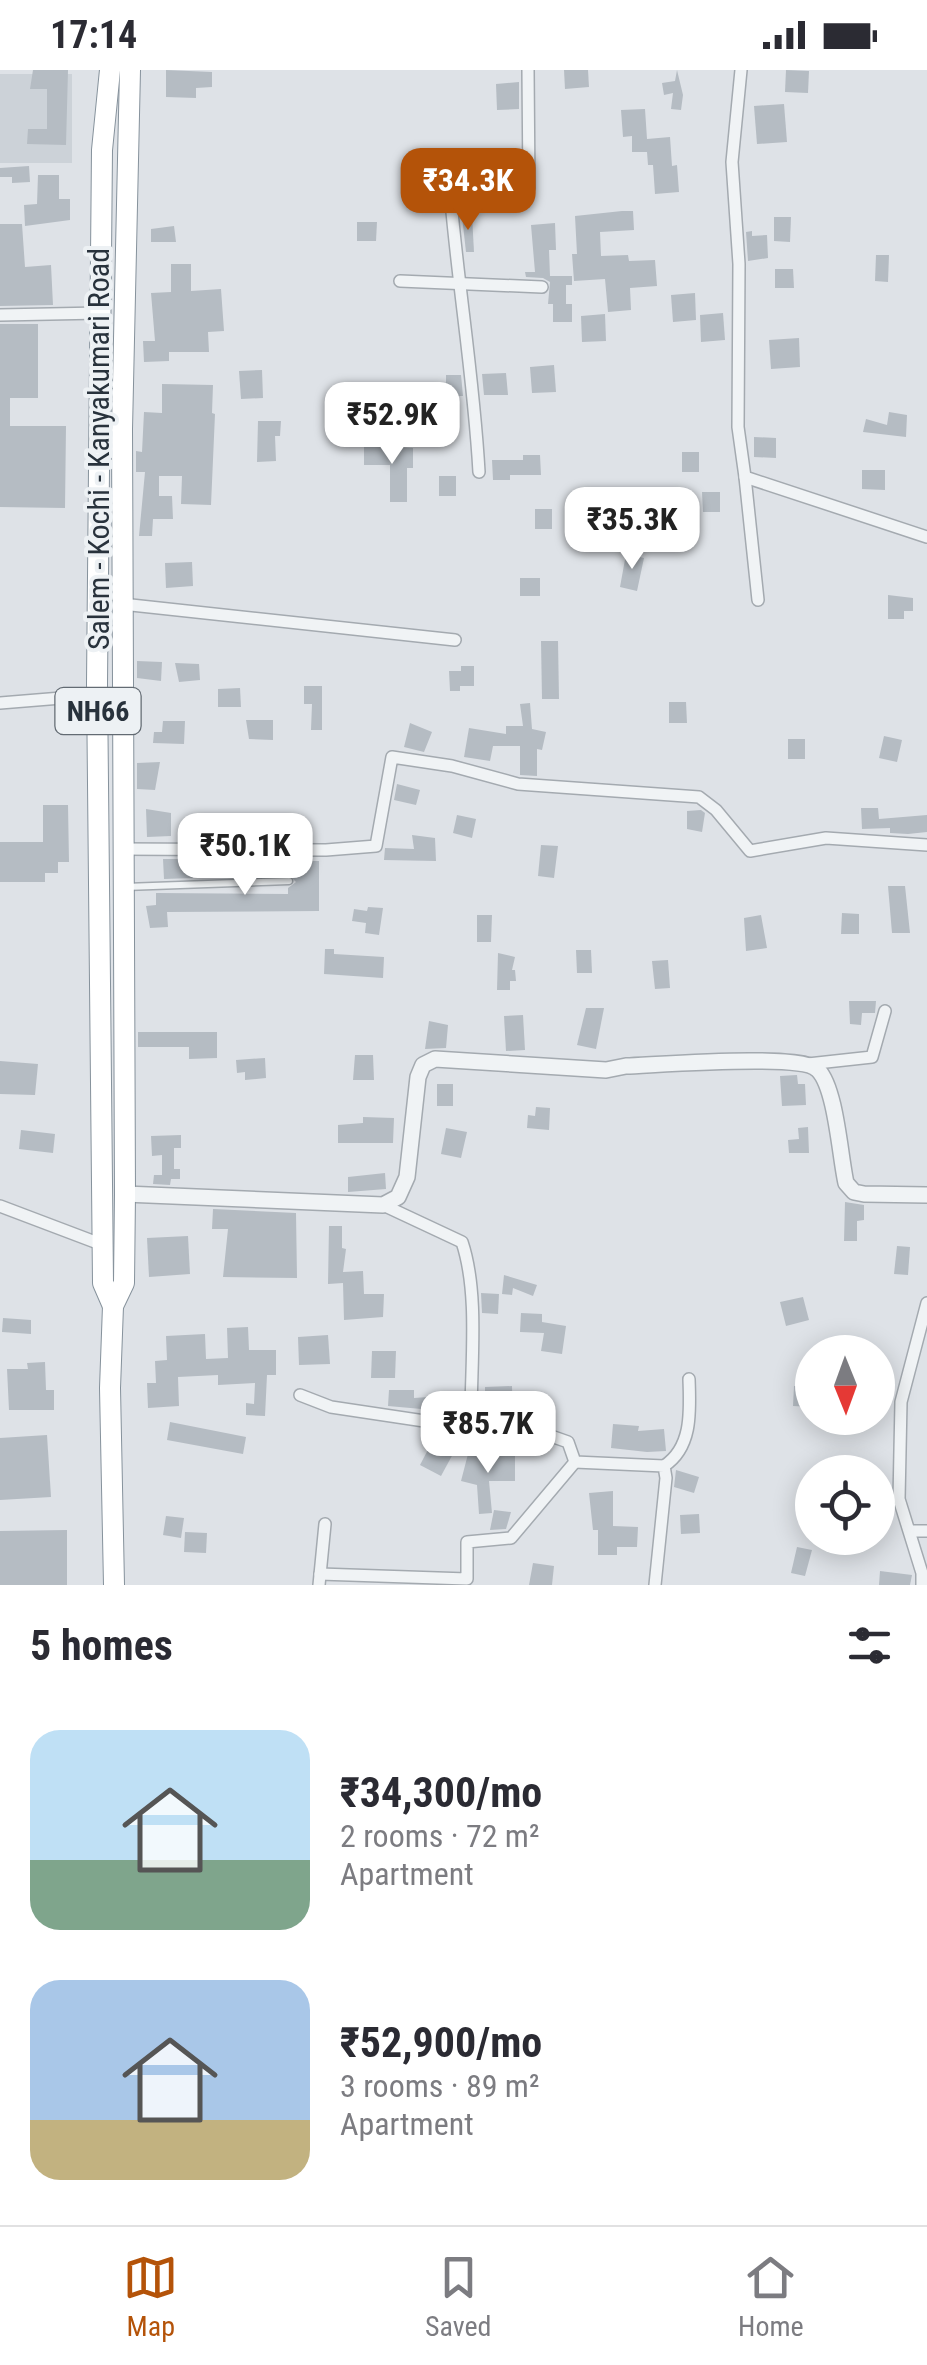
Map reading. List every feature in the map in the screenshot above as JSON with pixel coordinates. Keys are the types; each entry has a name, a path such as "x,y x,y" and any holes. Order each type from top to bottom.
{"highway":[{"name":"Salem - Kochi - Kanyakumari Road","path":"110,70 102,150 98,695 103,1283 113,1306"},
{"name":"Salem - Kochi - Kanyakumari Road","path":"114,1585 110,1388 113,1306 124,1283 125,1194 122,417 130,70"}],"street":[{"path":"480,472 451,201 529,188 528,70"},
{"path":"741,70 732,162 740,264 738,427 758,600"},
{"path":"400,281 542,286"},
{"path":"0,315 100,312"},
{"path":"745,477 927,537"},
{"path":"122,604 455,640"},
{"path":"0,703 98,695"},
{"path":"122,849 326,850 376,846 392,757 452,766 518,784 699,797 716,810 750,851 826,838 927,846"},
{"path":"392,1205 406,1178 418,1077 423,1065 434,1059 592,1070 762,1060 808,1064 872,1057 884,1010"},
{"path":"808,1064 818,1070 828,1086 846,1183 854,1192 927,1195"},
{"path":"125,1194 392,1205 462,1242 470,1276 470,1428"},
{"path":"0,1206 103,1245"},
{"path":"922,1585 899,1500 902,1402 927,1303"},
{"path":"576,1462 664,1466 676,1457 690,1422 689,1379"},
{"path":"300,1395 331,1407 551,1436 568,1442 576,1462"},
{"path":"325,1524 319,1580 467,1579 467,1542 511,1538 576,1462"},
{"path":"655,1585 664,1466"},
{"path":"910,1530 927,1531"}],"lane":[{"path":"122,887 289,881"}],"shaded area":[{"path":"0,74 72,74 72,163 0,163"}],"building":[{"path":"33,70 68,70 66,145 27,144 28,129 47,129 47,89 30,89"},
{"path":"166,70 212,72 212,87 196,88 196,98 166,97"},
{"path":"564,70 588,70 589,87 565,89"},
{"path":"677,70 683,95 681,110 671,109 673,93 664,95 662,83 675,81"},
{"path":"786,70 809,71 808,93 785,92"},
{"path":"519,82 519,109 497,110 496,84"},
{"path":"784,104 787,142 757,144 754,106"},
{"path":"645,109 647,139 670,137 679,192 655,194 653,165 648,165 647,152 632,152 632,136 623,137 621,110"},
{"path":"29,166 30,182 12,183 12,177 0,177 0,168"},
{"path":"38,175 59,175 59,199 70,199 70,220 25,226 24,205 37,204"},
{"path":"633,211 634,230 600,232 601,256 655,260 657,286 630,288 631,310 608,312 605,279 574,281 575,216"},
{"path":"472,215 474,252 466,252 462,216"},
{"path":"774,217 791,217 790,242 774,241"},
{"path":"357,222 377,222 376,241 357,241"},
{"path":"555,223 556,250 549,250 550,276 572,276 572,285 566,285 566,304 572,304 572,322 553,322 553,304 548,304 550,282 526,277 525,272 535,272 531,225"},
{"path":"0,224 22,224 25,267 51,265 53,305 0,306"},
{"path":"174,226 176,242 151,242 151,229"},
{"path":"752,231 752,236 767,235 768,258 748,261 746,232"},
{"path":"876,255 889,255 888,282 875,281"},
{"path":"171,264 191,264 191,291 221,289 224,331 208,332 209,352 169,352 169,361 144,362 143,341 155,341 151,293 171,292"},
{"path":"775,269 793,269 794,288 775,288"},
{"path":"695,293 696,320 673,322 671,295"},
{"path":"723,313 725,340 701,342 700,315"},
{"path":"605,314 606,341 582,342 581,316"},
{"path":"0,324 38,324 38,398 10,398 10,426 66,426 65,508 0,507"},
{"path":"799,338 800,367 771,369 769,340"},
{"path":"554,365 556,392 532,393 530,367"},
{"path":"262,370 263,398 241,399 239,371"},
{"path":"506,373 508,395 484,395 482,374"},
{"path":"446,375 461,375 463,396 446,396"},
{"path":"162,384 213,385 211,505 181,504 182,476 159,476 159,496 172,496 173,519 153,519 152,536 139,536 145,472 136,472 136,451 142,452 144,412 162,413"},
{"path":"889,412 907,415 906,437 863,432 866,419 887,425"},
{"path":"258,421 281,421 280,436 275,436 276,461 257,462"},
{"path":"754,437 776,438 776,458 754,457"},
{"path":"364,445 413,448 413,468 407,468 407,502 390,502 390,465 364,465"},
{"path":"682,452 699,452 699,472 682,472"},
{"path":"523,455 540,455 541,475 510,475 510,480 493,480 492,460 523,460"},
{"path":"862,470 885,470 885,490 862,489"},
{"path":"439,476 456,476 456,496 439,496"},
{"path":"702,492 720,492 720,512 703,512"},
{"path":"609,504 626,504 626,524 609,525"},
{"path":"535,509 552,509 552,529 535,529"},
{"path":"695,509 695,530 678,530 678,510"},
{"path":"626,554 644,558 637,591 620,587"},
{"path":"192,562 193,586 166,588 165,563"},
{"path":"520,578 540,578 540,596 520,596"},
{"path":"888,595 913,598 913,611 904,611 904,619 888,619"},
{"path":"541,641 558,641 559,699 542,699"},
{"path":"137,661 162,662 161,681 137,678"},
{"path":"175,663 199,664 200,680 179,682"},
{"path":"461,666 474,666 474,686 450,691 449,671 461,671"},
{"path":"304,686 322,686 322,730 311,730 312,704 304,704"},
{"path":"240,688 241,707 218,707 218,689"},
{"path":"669,702 686,702 687,723 669,723"},
{"path":"530,703 532,729 546,732 542,750 537,749 537,776 520,775 520,746 493,746 490,761 464,757 469,728 506,734 506,726 523,726 520,704"},
{"path":"246,720 273,720 273,740 249,739"},
{"path":"163,721 185,721 184,744 153,743 154,732 162,732"},
{"path":"410,723 432,732 424,752 404,747"},
{"path":"884,736 902,740 897,762 879,758"},
{"path":"788,739 805,739 805,759 788,759"},
{"path":"160,762 155,790 137,789 137,763"},
{"path":"397,784 420,790 416,805 394,800"},
{"path":"43,805 68,805 69,862 58,862 58,873 45,873 45,882 0,882 0,842 43,842"},
{"path":"861,808 878,808 879,819 927,815 927,832 862,829"},
{"path":"146,809 171,813 171,836 147,837"},
{"path":"687,811 705,813 702,832 687,829"},
{"path":"457,815 476,819 472,838 453,833"},
{"path":"412,835 435,838 436,861 384,860 385,848 414,849"},
{"path":"541,845 558,846 554,878 538,876"},
{"path":"163,859 212,863 212,859 240,859 242,873 193,873 193,878 164,879"},
{"path":"288,861 319,861 319,911 167,912 168,927 150,928 146,906 156,905 156,893 288,894 288,888 296,882 288,874"},
{"path":"888,886 905,886 910,933 892,933"},
{"path":"368,907 383,908 379,935 365,933 366,923 352,921 354,909 367,911"},
{"path":"842,913 859,914 859,934 841,934"},
{"path":"477,915 492,915 491,942 477,942"},
{"path":"761,915 767,948 746,951 744,918"},
{"path":"325,949 334,949 334,954 384,957 383,978 324,974"},
{"path":"576,950 591,950 592,973 577,973"},
{"path":"498,953 515,957 512,970 516,981 510,981 510,990 497,990"},
{"path":"668,960 670,988 655,989 652,961"},
{"path":"849,1001 876,1001 875,1013 862,1013 861,1025 850,1024"},
{"path":"586,1008 604,1008 596,1049 577,1045"},
{"path":"523,1015 525,1050 506,1051 504,1016"},
{"path":"429,1021 448,1025 446,1048 425,1049"},
{"path":"138,1032 217,1032 217,1058 189,1059 189,1047 138,1047"},
{"path":"355,1055 373,1055 374,1080 353,1080"},
{"path":"265,1058 266,1078 245,1080 245,1072 237,1073 236,1060"},
{"path":"0,1061 38,1064 35,1095 0,1094"},
{"path":"797,1075 798,1084 805,1084 806,1105 782,1106 780,1076"},
{"path":"437,1084 453,1084 453,1106 437,1106"},
{"path":"536,1107 550,1108 549,1130 527,1128 528,1115 535,1116"},
{"path":"363,1117 394,1118 393,1143 338,1143 338,1125 363,1123"},
{"path":"808,1127 809,1153 789,1153 788,1140 799,1139 798,1128"},
{"path":"446,1128 467,1132 461,1158 441,1154"},
{"path":"21,1130 55,1134 53,1153 19,1149"},
{"path":"181,1135 181,1148 174,1148 174,1169 180,1169 180,1179 171,1179 170,1185 153,1184 154,1175 162,1175 162,1155 152,1156 151,1136"},
{"path":"385,1173 386,1189 348,1192 348,1177"},
{"path":"845,1202 864,1205 864,1220 857,1221 857,1241 844,1241"},
{"path":"213,1209 296,1213 297,1278 223,1277 228,1229 212,1229"},
{"path":"329,1226 342,1226 342,1248 346,1249 343,1272 363,1271 364,1294 384,1294 383,1317 344,1320 343,1283 328,1284"},
{"path":"188,1236 190,1274 149,1277 147,1238"},
{"path":"897,1246 910,1247 908,1275 894,1274"},
{"path":"504,1275 537,1285 533,1296 513,1288 512,1295 502,1294"},
{"path":"481,1293 499,1294 498,1314 482,1313"},
{"path":"803,1297 809,1320 786,1326 780,1302"},
{"path":"521,1313 542,1314 542,1322 566,1326 562,1354 541,1351 544,1333 520,1332"},
{"path":"3,1318 31,1320 31,1334 2,1332"},
{"path":"248,1327 249,1350 276,1350 276,1375 267,1375 265,1416 246,1415 246,1403 254,1404 255,1383 218,1385 218,1375 178,1377 179,1406 148,1408 147,1383 156,1383 155,1361 167,1360 166,1336 205,1334 206,1359 228,1358 227,1328"},
{"path":"328,1335 330,1364 299,1365 298,1337"},
{"path":"372,1351 396,1351 395,1378 371,1378"},
{"path":"45,1362 46,1390 54,1390 54,1410 9,1410 7,1369 28,1369 27,1363"},
{"path":"512,1386 513,1423 485,1420 485,1387"},
{"path":"389,1390 414,1390 414,1398 443,1396 444,1411 388,1406"},
{"path":"170,1422 246,1437 243,1454 167,1440"},
{"path":"613,1424 639,1426 638,1431 664,1429 666,1451 611,1448"},
{"path":"47,1435 51,1497 0,1500 0,1438"},
{"path":"433,1440 454,1452 441,1476 420,1465"},
{"path":"494,1453 515,1454 515,1481 489,1481 492,1513 479,1514 477,1485 461,1481 468,1454 494,1461"},
{"path":"676,1470 699,1477 694,1493 674,1487"},
{"path":"613,1491 613,1526 638,1527 637,1547 617,1547 617,1555 598,1555 598,1530 593,1530 589,1493"},
{"path":"494,1510 511,1512 506,1529 490,1530"},
{"path":"699,1514 700,1533 681,1534 680,1515"},
{"path":"166,1516 184,1518 181,1538 163,1535"},
{"path":"67,1530 67,1585 0,1585 0,1531"},
{"path":"185,1532 207,1533 206,1553 184,1552"},
{"path":"795,1555 811,1555 805,1576 791,1573"},
{"path":"533,1563 554,1566 552,1585 529,1585"},
{"path":"880,1571 912,1575 910,1585 879,1585"}]}
